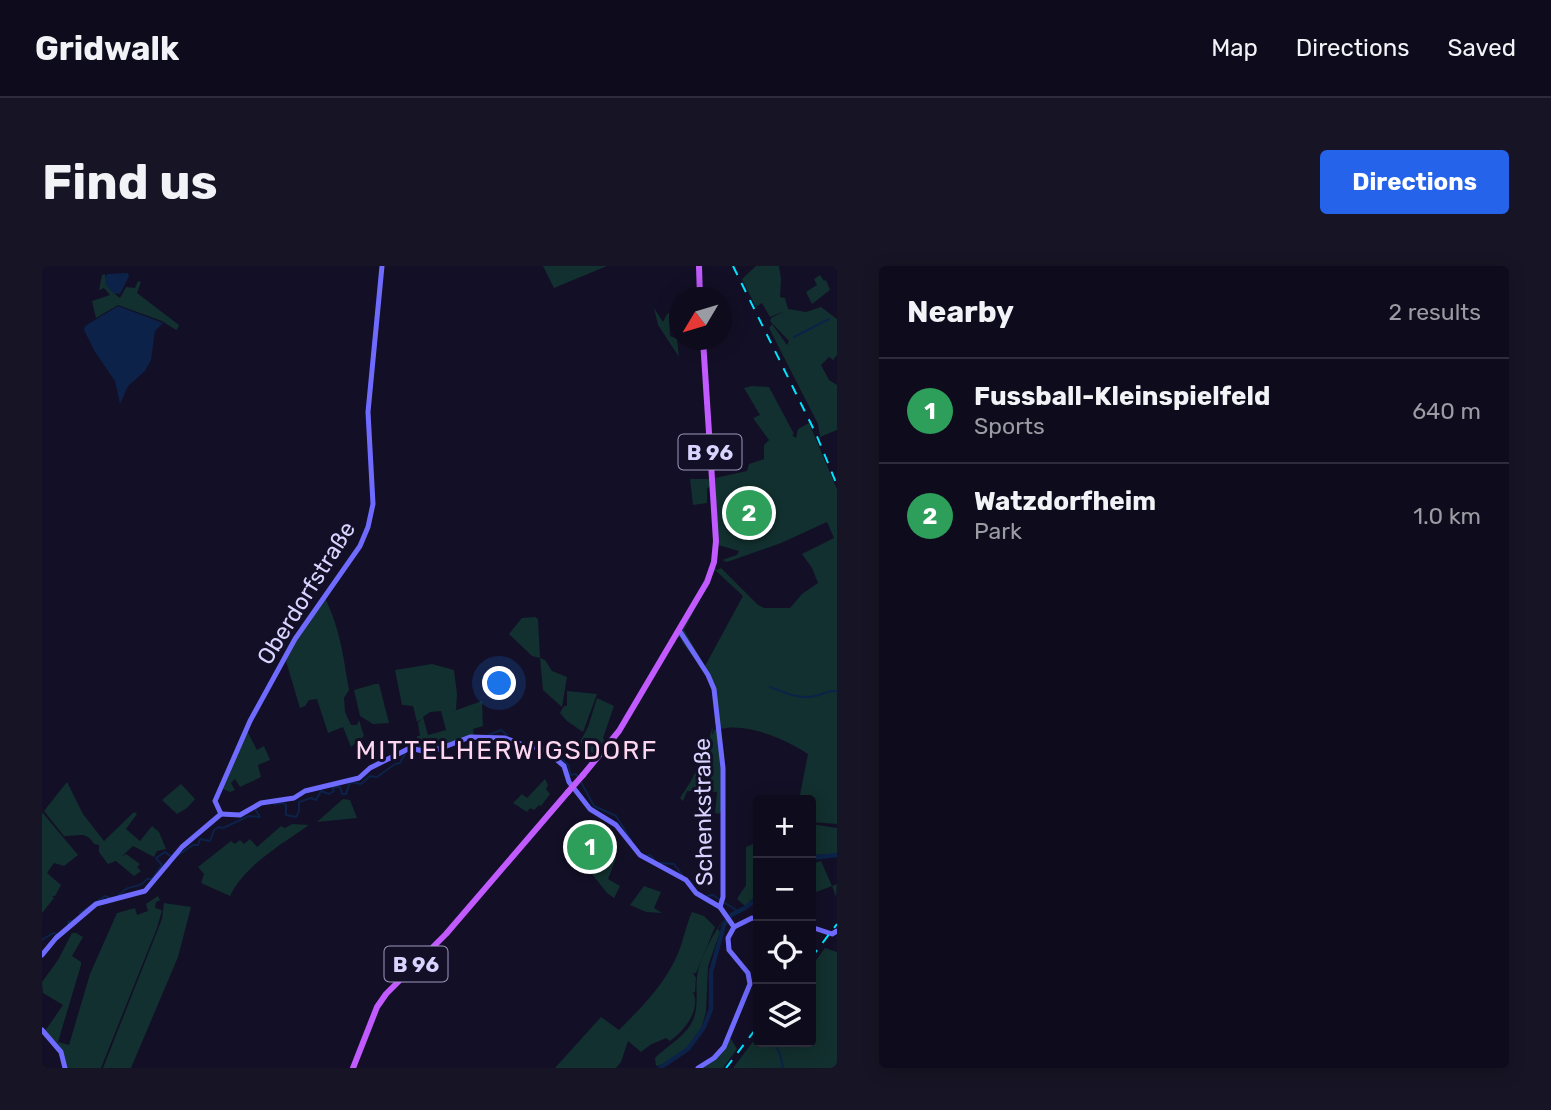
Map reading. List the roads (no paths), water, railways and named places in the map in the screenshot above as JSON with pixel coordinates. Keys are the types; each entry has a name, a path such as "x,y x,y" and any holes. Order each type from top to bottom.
{"main road":[{"path":"699,266 700,287"},
{"name":"B 96","path":"353,1068 377,1007 386,994 440,941 619,731 710,574 716,548 704,350"}],"street":[{"name":"Oberdorfstraße","path":"221,814 215,801 250,721 295,639 360,547 367,532 373,504 368,412 382,266"},
{"name":"Schenkstraße","path":"678,630 708,675 714,690 723,768 721,903 734,926"},
{"path":"42,955 54,940 96,904 145,891 182,847 221,814 240,815 261,803 294,798 305,791 359,778 372,767 410,748 423,751 439,749 468,737 505,738 549,752 564,766 569,782 590,810 617,826 640,855 686,880 699,895 721,903"},
{"path":"698,1068 712,1060 723,1049 750,984 749,974 728,948 728,938 734,926 753,919"},
{"path":"816,929 832,934 837,931"},
{"path":"42,1030 61,1052 65,1068"}],"water":[{"path":"128,273 120,294 113,293 106,285 105,276 108,274"},
{"path":"118,306 163,323 155,331 151,360 145,371 128,386 120,404 115,381 84,330 85,326"}],"waterway":[{"path":"794,337 829,319"},
{"path":"770,687 804,697 837,691"},
{"path":"488,735 501,730 507,735"},
{"path":"545,748 564,747 559,756 569,766 570,775 576,774 578,777"},
{"path":"274,804 283,803 286,805 286,815 296,817 299,802 311,798 316,800 321,791 329,794 334,791 332,787 340,787 342,794 346,794 350,782 361,784 370,776 377,777 400,763 406,752"},
{"path":"581,782 594,806 616,816 631,840"},
{"path":"177,856 193,845 198,845 200,839 210,841 214,830 219,827 223,828 249,816 260,817 255,809"},
{"path":"119,895 126,889 152,879 162,865 156,858 165,852 172,857"},
{"path":"646,856 650,855 655,861"},
{"path":"816,857 837,855"},
{"path":"660,863 674,864 683,876"},
{"path":"690,881 696,890"},
{"path":"707,896 713,895 720,900"},
{"path":"80,913 105,896 110,898"},
{"path":"660,1068 688,1049 704,1027 711,1009 711,972 724,925 731,915 753,902"},
{"path":"725,903 738,911"},
{"path":"69,926 68,922 75,920"},
{"path":"42,940 53,933 57,934"},
{"path":"776,1047 783,1068"}],"railway":[{"path":"733,266 816,434 837,485"},
{"path":"816,951 837,924"},
{"path":"726,1068 753,1033"}],"place":[{"name":"Watzdorfheim","path":"749,513"},
{"name":"Fussball-Kleinspielfeld","path":"590,847"}],"district":[{"name":"MITTELHERWIGSDORF","path":"507,750"}]}
